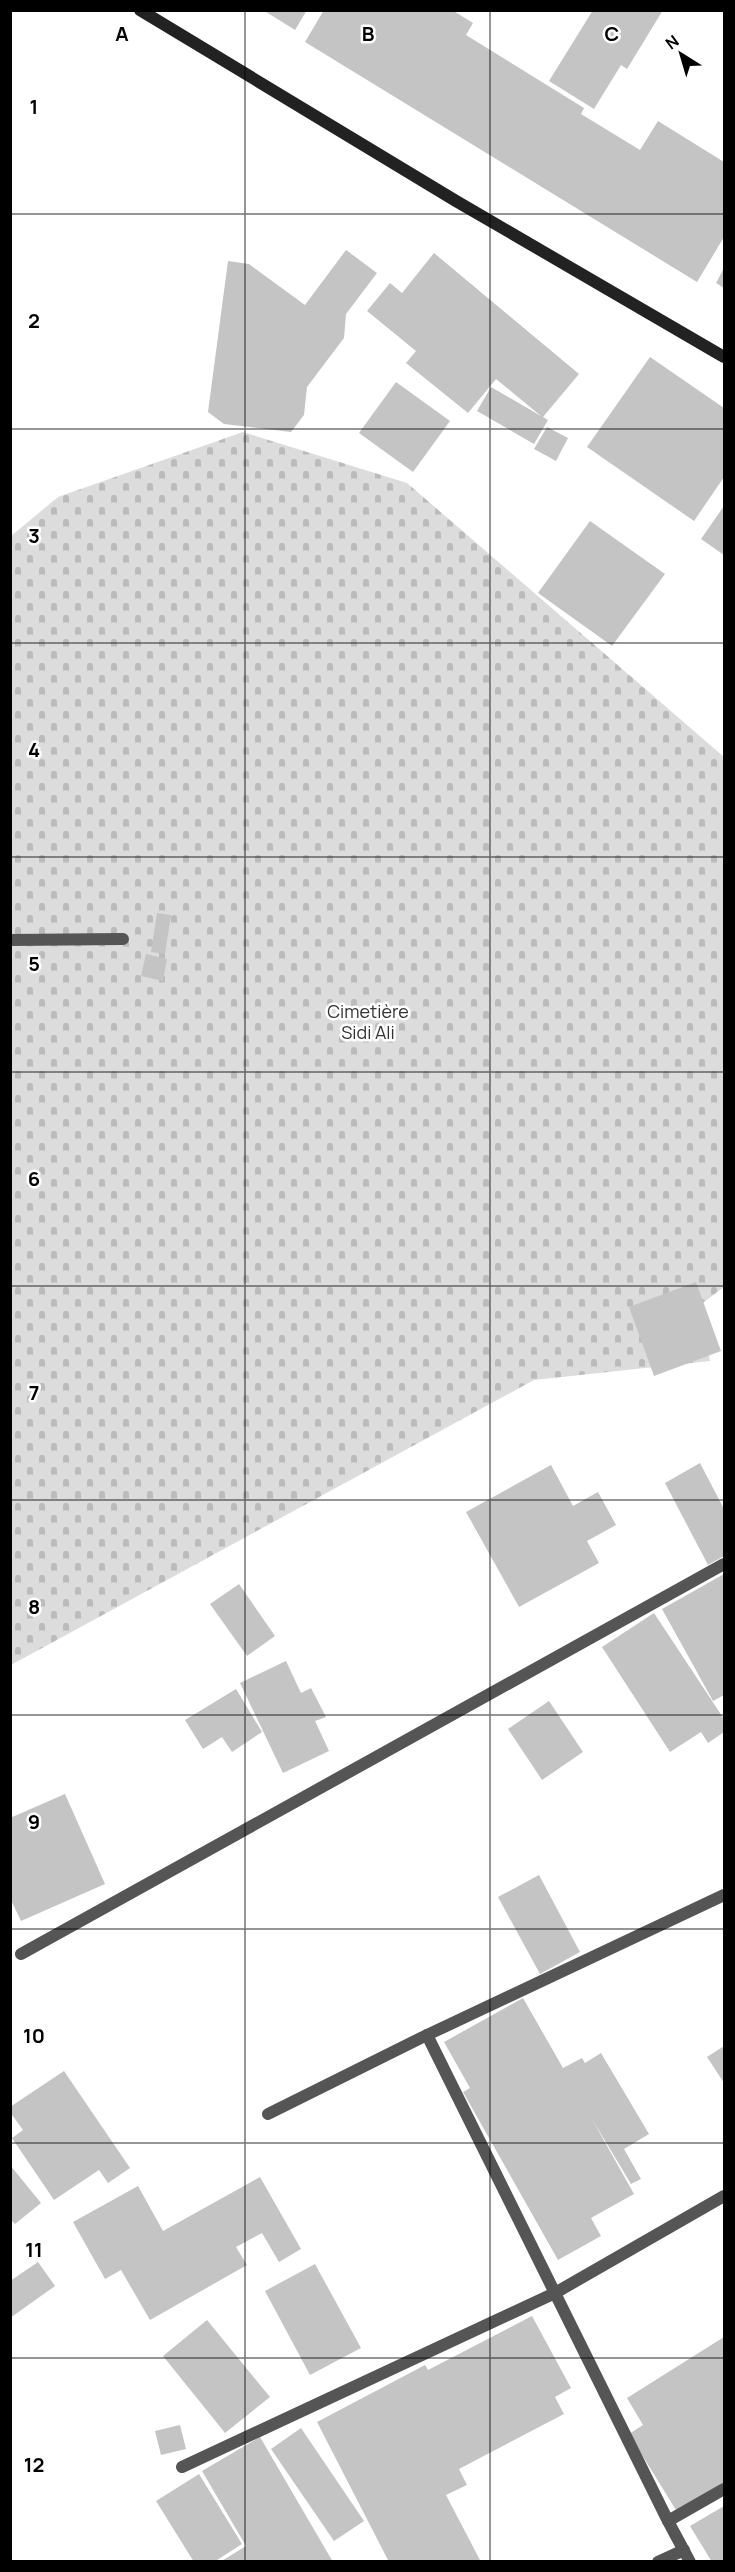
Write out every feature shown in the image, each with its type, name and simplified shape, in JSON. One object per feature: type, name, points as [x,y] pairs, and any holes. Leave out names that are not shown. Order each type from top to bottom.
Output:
[{"type":"main road","points":[[140,10],[456,201],[724,357]]},
{"type":"street","points":[[10,940],[123,939]]},
{"type":"street","points":[[21,1954],[724,1564]]},
{"type":"street","points":[[268,2114],[427,2035],[724,1895]]},
{"type":"street","points":[[427,2035],[687,2556],[658,2562]]},
{"type":"street","points":[[182,2467],[555,2293],[724,2196]]},
{"type":"street","points":[[668,2521],[724,2489]]},
{"type":"green space","name":"Cimetière Sidi Ali","points":[[243,432],[407,483],[724,757],[724,1287],[700,1305],[710,1361],[534,1380],[11,1665],[11,536],[58,497]]},
{"type":"building","points":[[263,10],[307,10],[295,30]]},
{"type":"building","points":[[324,10],[452,10],[473,23],[466,35],[584,108],[581,114],[640,150],[658,121],[724,162],[724,237],[697,282],[305,42]]},
{"type":"building","points":[[593,10],[663,10],[627,69],[621,65],[594,109],[549,81]]},
{"type":"building","points":[[346,250],[377,273],[346,314],[344,338],[307,387],[304,415],[291,432],[224,424],[208,412],[228,261],[249,264],[305,305]]},
{"type":"building","points":[[434,253],[579,374],[543,417],[548,420],[534,444],[477,411],[491,387],[541,416],[496,379],[468,413],[406,363],[416,351],[367,311],[390,283],[402,293]]},
{"type":"building","points":[[724,268],[724,288],[716,283]]},
{"type":"building","points":[[650,357],[724,408],[724,477],[694,521],[587,447]]},
{"type":"building","points":[[396,382],[450,421],[413,472],[359,433]]},
{"type":"building","points":[[547,427],[568,438],[556,461],[534,449]]},
{"type":"building","points":[[724,506],[724,555],[701,539]]},
{"type":"building","points":[[590,521],[665,574],[612,646],[538,593]]},
{"type":"building","points":[[157,913],[171,915],[165,954],[151,952]]},
{"type":"building","points":[[146,954],[167,959],[163,981],[141,976]]},
{"type":"building","points":[[696,1282],[721,1351],[654,1376],[629,1307]]},
{"type":"building","points":[[700,1463],[724,1509],[724,1556],[708,1565],[665,1483]]},
{"type":"building","points":[[551,1465],[573,1506],[598,1492],[616,1525],[587,1541],[599,1563],[519,1607],[466,1512]]},
{"type":"building","points":[[724,1574],[724,1695],[713,1701],[662,1609]]},
{"type":"building","points":[[239,1584],[275,1636],[247,1656],[210,1604]]},
{"type":"building","points":[[654,1613],[724,1719],[724,1732],[708,1743],[701,1732],[670,1752],[602,1647]]},
{"type":"building","points":[[286,1661],[301,1693],[311,1688],[326,1717],[315,1721],[329,1751],[283,1773],[240,1683]]},
{"type":"building","points":[[236,1689],[262,1732],[232,1752],[222,1737],[203,1749],[185,1720]]},
{"type":"building","points":[[549,1701],[583,1752],[542,1780],[508,1729]]},
{"type":"building","points":[[65,1794],[105,1884],[21,1921],[10,1898],[10,1818]]},
{"type":"building","points":[[539,1875],[580,1952],[540,1974],[498,1897]]},
{"type":"building","points":[[523,1998],[563,2068],[582,2058],[585,2063],[601,2053],[649,2134],[624,2149],[641,2179],[631,2184],[592,2119],[634,2194],[591,2218],[601,2236],[558,2260],[463,2092],[470,2088],[444,2042]]},
{"type":"building","points":[[724,2046],[724,2083],[707,2057]]},
{"type":"building","points":[[64,2071],[130,2168],[108,2183],[99,2170],[54,2200],[12,2138],[23,2130],[10,2112],[10,2107]]},
{"type":"building","points":[[10,2165],[41,2203],[15,2224],[10,2219]]},
{"type":"building","points":[[260,2177],[301,2249],[279,2262],[262,2233],[236,2247],[247,2265],[150,2320],[121,2270],[105,2279],[73,2222],[138,2186],[163,2231]]},
{"type":"building","points":[[38,2262],[55,2286],[10,2318],[10,2281]]},
{"type":"building","points":[[315,2264],[361,2348],[310,2375],[265,2291]]},
{"type":"building","points":[[532,2316],[571,2388],[555,2397],[564,2414],[459,2469],[467,2485],[446,2495],[481,2562],[389,2562],[317,2422],[425,2365],[428,2370]]},
{"type":"building","points":[[207,2320],[270,2397],[225,2433],[163,2356]]},
{"type":"building","points":[[724,2337],[724,2483],[676,2510],[629,2434],[643,2425],[627,2398]]},
{"type":"building","points":[[180,2425],[186,2449],[161,2455],[155,2431]]},
{"type":"building","points":[[301,2428],[364,2521],[334,2541],[271,2449]]},
{"type":"building","points":[[260,2437],[333,2562],[220,2562],[246,2546],[202,2471]]},
{"type":"building","points":[[199,2474],[242,2544],[214,2562],[194,2562],[156,2501]]},
{"type":"building","points":[[724,2506],[724,2562],[712,2562],[690,2526]]}]
